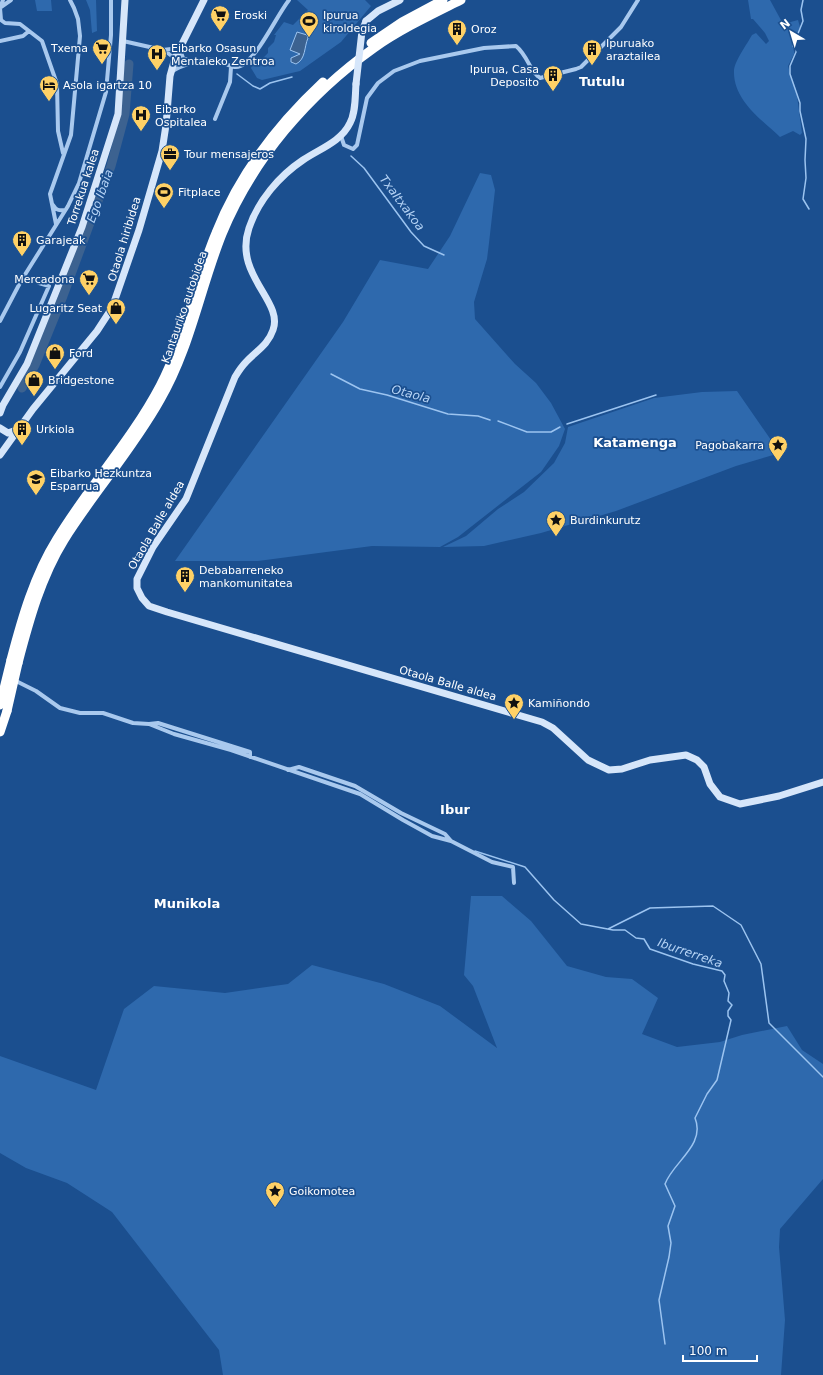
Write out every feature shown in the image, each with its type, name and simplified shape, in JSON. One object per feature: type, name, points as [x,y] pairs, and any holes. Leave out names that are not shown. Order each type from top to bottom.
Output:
[{"type":"highway","name":"Kantauriko autobidea","points":[[0,732],[3,708],[29,598],[49,553],[72,515],[136,427],[161,384],[178,343],[216,232],[234,195],[262,149],[283,122],[307,97],[345,63],[402,22],[443,0]]},
{"type":"highway","name":"Kantauriko autobidea","points":[[14,661],[37,598],[64,541],[128,451],[168,385],[189,334],[222,234],[240,198],[267,152],[311,101],[354,64],[375,48],[407,28],[461,0]]},
{"type":"main road","points":[[119,73],[121,0]]},
{"type":"main road","name":"Torrekua kalea","points":[[0,413],[26,364],[82,227],[118,114],[119,73],[123,41],[125,0]]},
{"type":"main road","name":"Otaola hiribidea","points":[[0,455],[97,331],[112,308],[139,230],[162,151],[171,72],[180,47],[204,0]]},
{"type":"main road","name":"Otaola Balle aldea","points":[[400,0],[378,11],[366,21],[362,31],[354,106],[350,123],[341,136],[291,169],[263,200],[249,228],[246,246],[247,262],[254,280],[271,306],[274,329],[266,345],[245,363],[235,377],[186,499],[163,531],[140,570],[137,579],[137,588],[142,598],[149,606],[167,612],[542,722],[553,728],[588,760],[609,770],[622,769],[650,760],[686,755],[697,760],[704,768],[710,784],[720,797],[740,804],[779,796],[823,782]]},
{"type":"main road","points":[[0,428],[8,433],[19,429]]},
{"type":"street","points":[[3,0],[0,8],[1,20],[6,23],[20,24],[42,41],[57,84],[58,131],[63,154]]},
{"type":"street","points":[[0,8],[11,0]]},
{"type":"street","points":[[56,224],[50,194],[63,154],[72,135],[80,36],[76,14],[70,0]]},
{"type":"street","points":[[0,321],[21,281],[65,210],[79,183],[106,92],[111,36],[111,0]]},
{"type":"street","points":[[171,72],[187,64],[216,60],[231,67],[238,67],[245,64],[258,48],[288,0]]},
{"type":"street","points":[[341,136],[344,145],[354,149],[357,145],[368,98],[378,83],[394,71],[420,61],[484,48],[516,46],[527,58],[535,75],[540,78],[581,67],[622,27],[638,0]]},
{"type":"street","points":[[0,41],[23,36],[29,31]]},
{"type":"street","points":[[123,41],[169,51],[180,47],[184,58],[195,63]]},
{"type":"street","points":[[163,50],[175,59],[187,64]]},
{"type":"street","points":[[215,119],[230,82],[231,67]]},
{"type":"street","points":[[60,139],[65,140],[72,135]]},
{"type":"street","points":[[51,202],[55,209],[61,211],[65,210]]},
{"type":"street","points":[[0,387],[20,352],[49,286],[39,283]]},
{"type":"street","points":[[0,674],[36,691],[60,708],[80,713],[103,714],[133,723],[158,723],[250,752],[250,757],[360,794],[432,836],[451,842],[492,862],[513,867],[514,882]]},
{"type":"street","points":[[288,770],[299,767],[355,786],[401,813],[445,834],[451,842]]},
{"type":"shaded area","points":[[35,0],[51,0],[52,11],[37,11]]},
{"type":"shaded area","points":[[86,0],[96,0],[97,31],[92,33],[90,10]]},
{"type":"shaded area","name":"Ipurua kiroldegia","points":[[297,0],[365,0],[371,6],[341,42],[300,71],[262,80],[257,78],[251,68],[256,57],[263,58],[268,53],[268,48],[274,42],[276,35],[274,35],[284,22],[293,25],[308,10]]},
{"type":"shaded area","points":[[748,0],[770,0],[782,22],[787,23],[798,20],[800,27],[793,43],[795,52],[788,66],[797,96],[802,133],[800,135],[793,131],[780,137],[757,116],[743,100],[738,91],[735,81],[735,67],[738,58],[752,35],[756,33],[766,44],[769,41],[765,33],[753,19],[751,19]]},
{"type":"shaded area","points":[[297,32],[307,35],[308,38],[302,59],[296,64],[291,62],[291,58],[300,54],[290,50]]},
{"type":"shaded area","points":[[480,173],[491,175],[495,190],[487,259],[474,302],[475,319],[515,364],[536,383],[551,403],[565,429],[559,446],[541,472],[458,537],[440,547],[372,546],[258,561],[175,561],[343,322],[380,260],[428,269],[450,236]]},
{"type":"shaded area","points":[[737,391],[780,453],[736,466],[616,511],[541,533],[484,546],[443,547],[466,536],[498,509],[524,492],[554,463],[565,443],[568,427],[654,398],[702,392]]},
{"type":"shaded area","points":[[471,896],[502,896],[531,921],[567,966],[606,977],[632,979],[658,998],[642,1034],[677,1047],[720,1042],[742,1035],[787,1026],[802,1050],[823,1064],[823,1179],[780,1229],[779,1247],[785,1320],[781,1375],[223,1375],[219,1350],[112,1212],[67,1183],[26,1168],[0,1153],[0,1056],[96,1090],[124,1009],[154,986],[225,993],[288,984],[312,965],[384,984],[440,1006],[497,1048],[473,986],[464,975]]},
{"type":"waterway","points":[[803,0],[801,10],[803,21],[793,46],[796,52],[790,66],[790,74],[800,103],[800,111],[806,139],[806,178],[803,199],[809,209]]},
{"type":"waterway","name":"Ego Ibaia","points":[[22,388],[35,365],[63,296],[111,166],[125,114],[129,64]]},
{"type":"waterway","name":"Txaltxakoa","points":[[237,74],[253,86],[260,89],[270,83],[292,77]]},
{"type":"waterway","name":"Txaltxakoa","points":[[351,156],[364,168],[411,232],[424,246],[444,255]]},
{"type":"waterway","name":"Otaola","points":[[331,374],[360,389],[387,395],[448,414],[478,416],[490,420]]},
{"type":"waterway","name":"Otaola","points":[[567,424],[656,395]]},
{"type":"waterway","name":"Otaola","points":[[498,421],[527,432],[551,432],[560,427]]},
{"type":"waterway","name":"Iburrerreka","points":[[475,851],[525,867],[554,900],[581,924],[613,930],[625,930],[636,938],[644,939],[650,949],[693,964],[722,971],[725,975],[724,981],[729,993],[728,1001],[732,1005],[728,1011],[728,1016],[731,1020],[717,1080],[707,1094],[695,1118],[697,1128],[696,1137],[687,1153],[669,1176],[665,1184],[675,1206],[668,1226],[671,1243],[659,1300],[665,1344]]},
{"type":"waterway","points":[[608,929],[650,908],[713,906],[741,925],[761,964],[769,1023],[823,1077]]},
{"type":"place","name":"Eroski","points":[[220,32]]},
{"type":"place","name":"Ipurua kiroldegia","points":[[309,38]]},
{"type":"place","name":"Oroz","points":[[457,46]]},
{"type":"place","name":"Txema","points":[[102,65]]},
{"type":"place","name":"Ipuruako araztailea","points":[[592,66]]},
{"type":"place","name":"Eibarko Osasun Mentaleko Zentroa","points":[[157,71]]},
{"type":"place","name":"Ipurua, Casa Deposito","points":[[553,92]]},
{"type":"place","name":"Asola igartza 10","points":[[49,102]]},
{"type":"place","name":"Eibarko Ospitalea","points":[[141,132]]},
{"type":"place","name":"Tour mensajeros","points":[[170,171]]},
{"type":"place","name":"Fitplace","points":[[164,209]]},
{"type":"place","name":"Garajeak","points":[[22,257]]},
{"type":"place","name":"Mercadona","points":[[89,296]]},
{"type":"place","name":"Lugaritz Seat","points":[[116,325]]},
{"type":"place","name":"Ford","points":[[55,370]]},
{"type":"place","name":"Bridgestone","points":[[34,397]]},
{"type":"place","name":"Urkiola","points":[[22,446]]},
{"type":"place","name":"Pagobakarra","points":[[778,462]]},
{"type":"place","name":"Eibarko Hezkuntza Esparrua","points":[[36,496]]},
{"type":"place","name":"Burdinkurutz","points":[[556,537]]},
{"type":"place","name":"Debabarreneko mankomunitatea","points":[[185,593]]},
{"type":"place","name":"Kamiñondo","points":[[514,720]]},
{"type":"place","name":"Goikomotea","points":[[275,1208]]},
{"type":"district","name":"Tutulu","points":[[602,81]]},
{"type":"district","name":"Katamenga","points":[[635,442]]},
{"type":"district","name":"Ibur","points":[[455,809]]},
{"type":"district","name":"Munikola","points":[[187,903]]}]
